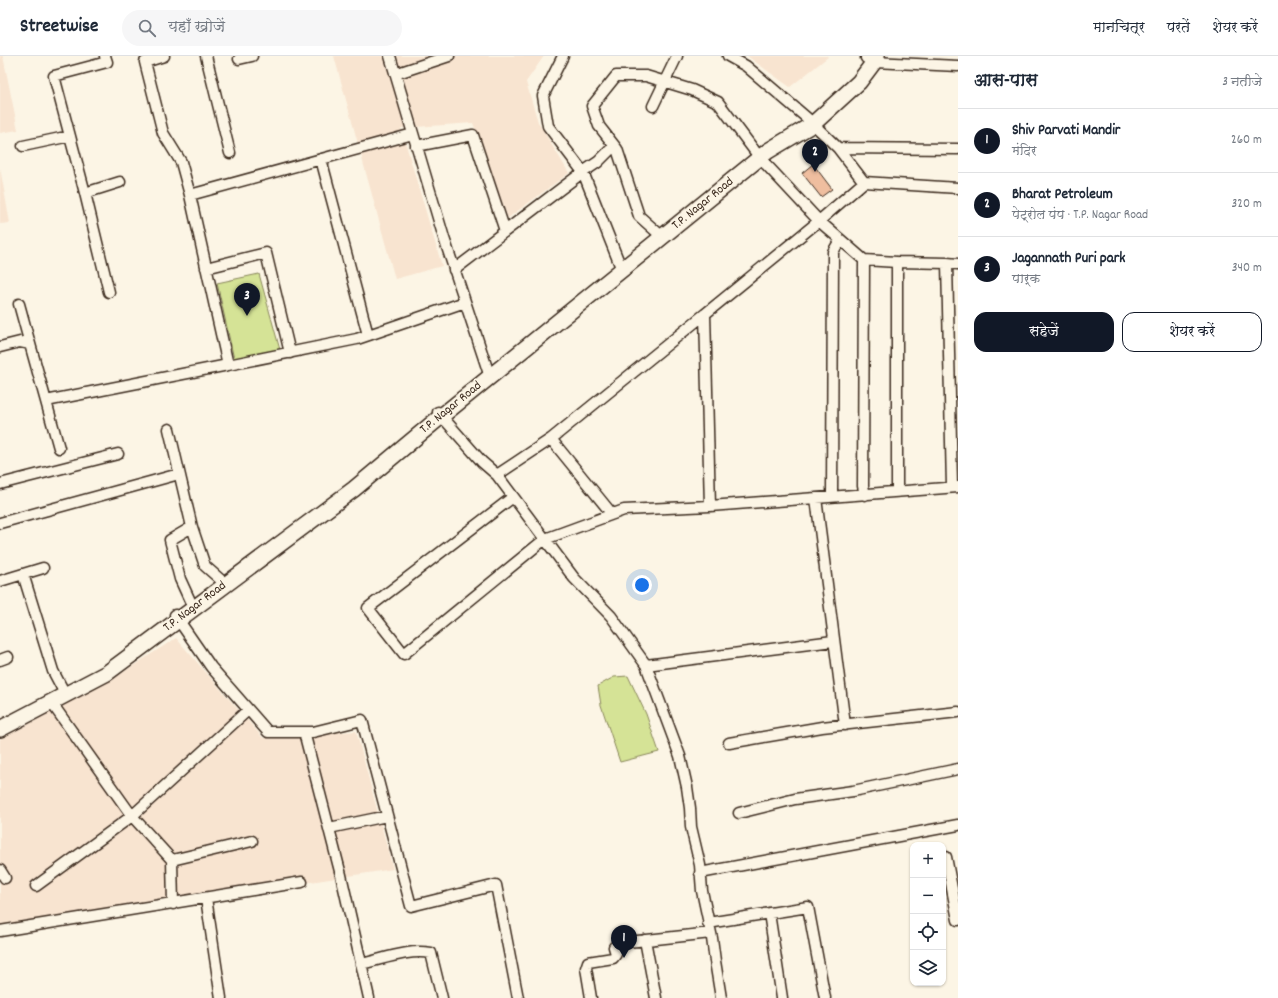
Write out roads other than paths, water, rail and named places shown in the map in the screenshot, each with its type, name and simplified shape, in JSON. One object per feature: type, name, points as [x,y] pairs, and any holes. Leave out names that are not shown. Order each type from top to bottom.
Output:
[{"type":"main road","name":"T.P. Nagar Road","points":[[0,729],[107,673],[176,617],[354,489],[439,413],[489,372],[758,156],[768,151],[810,121],[859,82],[871,58]]},
{"type":"main road","points":[[621,267],[658,233],[758,156]]},
{"type":"main road","points":[[0,720],[101,670],[176,617],[191,603],[335,495],[439,413]]},
{"type":"street","points":[[105,56],[107,62],[54,76],[109,292]]},
{"type":"street","points":[[164,56],[145,62],[163,133],[181,162],[190,195],[228,366]]},
{"type":"street","points":[[206,56],[230,153]]},
{"type":"street","points":[[239,59],[252,56]]},
{"type":"street","points":[[390,56],[412,134],[454,270],[489,372]]},
{"type":"street","points":[[395,74],[449,56]]},
{"type":"street","points":[[563,56],[543,96],[548,126],[583,172],[621,267]]},
{"type":"street","points":[[653,106],[666,82],[676,56]]},
{"type":"street","points":[[728,56],[746,66],[810,121],[838,148],[864,182]]},
{"type":"street","points":[[871,58],[958,66]]},
{"type":"street","points":[[658,233],[639,216],[617,149],[599,126],[592,106],[616,76],[646,76],[692,90],[718,102],[758,156],[819,221],[864,260],[958,264]]},
{"type":"street","points":[[190,195],[412,134]]},
{"type":"street","points":[[416,146],[473,135],[505,231]]},
{"type":"street","points":[[23,146],[70,136]]},
{"type":"street","points":[[454,270],[598,162],[614,146]]},
{"type":"street","points":[[838,148],[958,149]]},
{"type":"street","points":[[321,159],[368,335]]},
{"type":"street","points":[[85,193],[120,182]]},
{"type":"street","points":[[497,475],[551,439],[819,221],[864,182],[958,188]]},
{"type":"street","points":[[832,497],[833,252],[840,240]]},
{"type":"street","points":[[206,268],[266,253],[290,353]]},
{"type":"street","points":[[864,260],[865,495]]},
{"type":"street","points":[[898,262],[898,492]]},
{"type":"street","points":[[513,497],[368,608],[404,654],[545,539],[624,510],[710,506],[955,487],[947,263]]},
{"type":"street","points":[[46,402],[357,339],[465,302]]},
{"type":"street","points":[[19,304],[59,448]]},
{"type":"street","points":[[705,314],[710,506]]},
{"type":"street","points":[[0,347],[20,342],[30,344]]},
{"type":"street","points":[[439,413],[482,462],[497,475],[574,578],[611,616],[646,665],[680,756],[687,787],[690,827],[711,933],[721,998]]},
{"type":"street","points":[[169,428],[192,528],[205,566],[222,581]]},
{"type":"street","points":[[551,439],[612,514]]},
{"type":"street","points":[[0,484],[118,454]]},
{"type":"street","points":[[0,523],[179,474]]},
{"type":"street","points":[[816,498],[833,641],[845,725]]},
{"type":"street","points":[[191,603],[180,579],[170,540],[192,528]]},
{"type":"street","points":[[0,582],[43,568]]},
{"type":"street","points":[[23,574],[54,671],[62,690]]},
{"type":"street","points":[[176,617],[211,667],[268,732],[313,732],[362,720],[411,906],[496,885],[518,998]]},
{"type":"street","points":[[646,665],[833,641]]},
{"type":"street","points":[[51,702],[132,816],[172,860],[172,904]]},
{"type":"street","points":[[36,886],[132,816],[248,710]]},
{"type":"street","points":[[729,743],[822,727],[958,712]]},
{"type":"street","points":[[304,732],[341,875],[369,998]]},
{"type":"street","points":[[740,813],[795,798],[853,791],[958,769]]},
{"type":"street","points":[[329,828],[387,816]]},
{"type":"street","points":[[700,873],[958,825]]},
{"type":"street","points":[[172,860],[252,841]]},
{"type":"street","points":[[946,857],[958,920]]},
{"type":"street","points":[[0,931],[302,882]]},
{"type":"street","points":[[206,898],[221,998]]},
{"type":"street","points":[[708,923],[808,906],[825,998]]},
{"type":"street","points":[[769,913],[782,998]]},
{"type":"street","points":[[591,998],[586,968],[588,962],[613,958],[616,954],[614,947],[619,943],[711,933]]},
{"type":"street","points":[[644,940],[656,998]]},
{"type":"street","points":[[362,964],[405,953],[421,951],[432,953],[442,998]]},
{"type":"place","name":"Bharat Petroleum","points":[[815,172]]},
{"type":"place","name":"Jagannath Puri park","points":[[247,316]]},
{"type":"place","name":"Shiv Parvati Mandir","points":[[624,958]]}]
